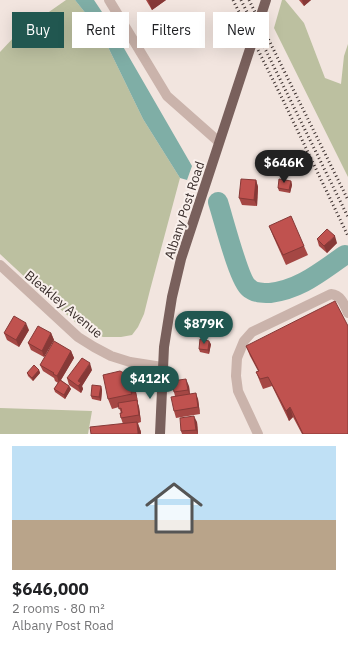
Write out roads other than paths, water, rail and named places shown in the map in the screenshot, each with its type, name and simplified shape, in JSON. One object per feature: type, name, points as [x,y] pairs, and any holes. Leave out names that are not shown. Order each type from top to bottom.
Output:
[{"type":"main road","name":"Albany Post Road","points":[[160,434],[164,347],[172,297],[179,266],[266,0]]},
{"type":"street","points":[[109,0],[167,96],[219,142]]},
{"type":"street","name":"Bleakley Avenue","points":[[0,265],[78,336],[94,347],[111,356],[130,362],[162,367]]},
{"type":"street","points":[[258,434],[238,391],[236,376],[237,358],[244,341],[252,332],[330,294],[336,294],[341,298],[348,313]]},
{"type":"water","points":[[75,0],[94,0],[102,12],[85,12]]},
{"type":"water","points":[[108,48],[124,48],[192,166],[187,180],[180,178],[143,119]]},
{"type":"waterway","points":[[218,202],[241,274],[245,283],[253,291],[270,293],[291,288],[310,279],[345,255]]},
{"type":"railway","points":[[233,0],[348,236]]},
{"type":"railway","points":[[241,0],[348,217]]},
{"type":"railway","points":[[249,0],[348,200]]}]
